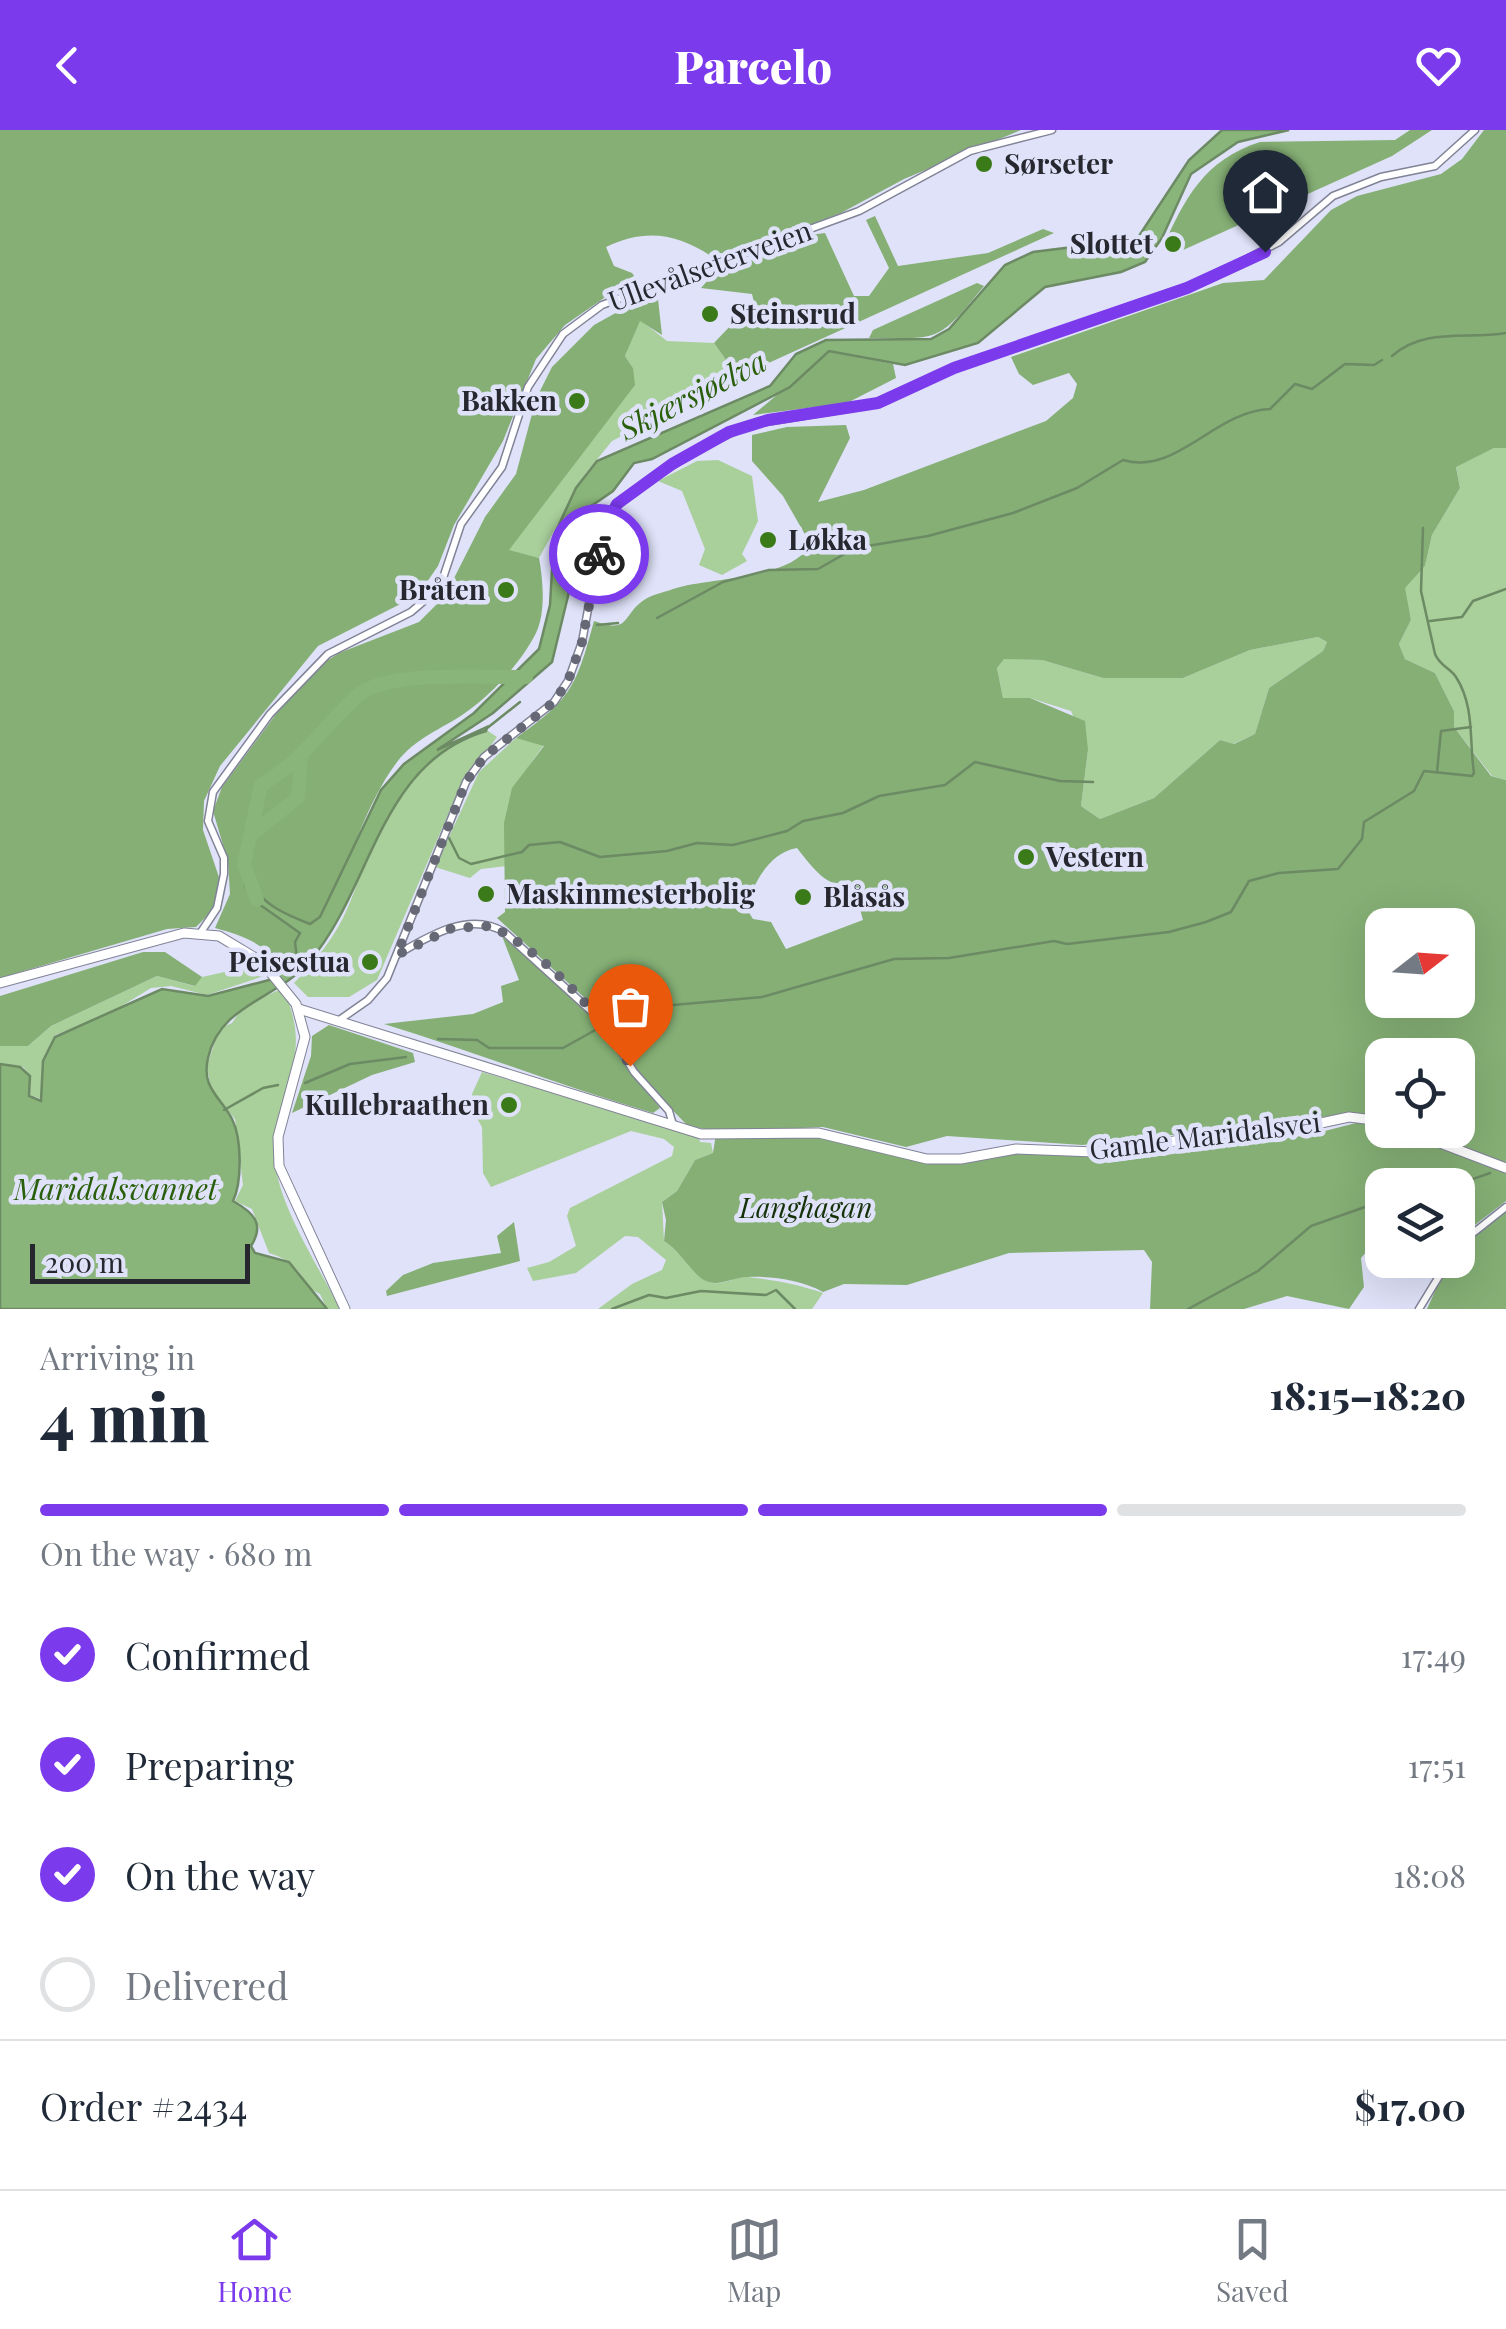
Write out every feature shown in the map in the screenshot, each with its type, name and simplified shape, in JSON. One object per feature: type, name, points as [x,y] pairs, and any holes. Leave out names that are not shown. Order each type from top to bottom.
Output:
[{"type":"street","name":"Ullevålseterveien","points":[[201,932],[217,908],[224,874],[224,858],[208,822],[213,792],[270,714],[328,654],[410,612],[432,594],[443,578],[462,524],[502,468],[528,388],[564,334],[589,312],[612,300],[859,211],[970,151],[1052,130]]},
{"type":"street","points":[[337,1022],[376,994],[397,955],[466,782],[484,757],[554,702],[568,681],[582,642],[602,533],[613,508],[630,494],[696,450],[748,425],[870,405],[954,368],[1209,279],[1265,252],[1333,196],[1381,177],[1435,166],[1475,130]]},
{"type":"street","points":[[397,955],[460,925],[486,924],[498,928],[602,1022],[634,1072],[669,1111],[674,1125]]},
{"type":"street","points":[[0,983],[153,938],[201,932],[238,945],[273,972],[299,1010],[305,1042],[281,1125],[278,1160],[346,1309]]},
{"type":"street","name":"Gamle Maridalsvei","points":[[299,1010],[717,1136],[818,1132],[905,1155],[951,1160],[1008,1150],[1120,1153],[1201,1134],[1302,1127],[1349,1117],[1365,1119]]},
{"type":"street","points":[[1453,1148],[1506,1168]]},
{"type":"street","points":[[1475,1232],[1506,1207]]},
{"type":"street","points":[[1419,1309],[1437,1278]]},
{"type":"shaded area","points":[[640,320],[667,341],[714,343],[738,377],[612,441],[586,473],[539,558],[508,551],[633,368],[625,356]]},
{"type":"shaded area","points":[[1494,448],[1506,448],[1506,780],[1492,776],[1454,727],[1454,711],[1435,673],[1405,659],[1399,644],[1411,620],[1404,588],[1425,566],[1432,535],[1460,488],[1456,466]]},
{"type":"shaded area","points":[[718,460],[752,476],[758,521],[742,554],[747,561],[722,575],[699,565],[705,549],[682,491],[658,481],[697,461]]},
{"type":"shaded area","points":[[1318,637],[1327,642],[1323,651],[1269,688],[1255,734],[1233,744],[1220,740],[1154,798],[1100,819],[1081,806],[1088,750],[1071,711],[1030,698],[1003,698],[997,668],[1004,658],[1042,660],[1103,678],[1183,678],[1250,650]]},
{"type":"shaded area","points":[[485,729],[497,737],[459,789],[377,980],[349,997],[308,997],[294,983],[343,918],[379,825],[396,795],[424,765]]},
{"type":"shaded area","points":[[516,738],[544,745],[511,801],[506,829],[507,866],[481,869],[470,878],[435,867],[479,772]]},
{"type":"shaded area","points":[[238,969],[260,970],[267,975],[207,995],[171,986],[151,988],[102,1018],[55,1035],[44,1061],[44,1100],[30,1095],[31,1076],[23,1067],[0,1064],[0,1046],[28,1046],[51,1026],[157,976],[194,986],[202,977]]},
{"type":"shaded area","points":[[283,988],[293,1015],[296,1039],[278,1119],[276,1168],[294,1221],[340,1309],[327,1309],[320,1294],[290,1263],[269,1253],[252,1209],[235,1201],[243,1185],[235,1119],[211,1090],[207,1066],[219,1029],[232,1023],[243,1007]]},
{"type":"shaded area","points":[[482,1072],[698,1135],[700,1142],[711,1143],[713,1153],[695,1160],[677,1191],[662,1202],[664,1241],[709,1282],[748,1277],[823,1293],[812,1309],[598,1309],[632,1284],[662,1270],[666,1260],[638,1237],[625,1236],[576,1273],[533,1281],[527,1268],[549,1262],[576,1246],[567,1216],[570,1208],[672,1156],[674,1147],[664,1139],[631,1131],[491,1187],[483,1173],[482,1127],[472,1110],[472,1094]]},
{"type":"green space","points":[[0,130],[1021,130],[904,179],[841,213],[717,260],[690,244],[663,236],[635,237],[606,247],[614,266],[632,273],[640,284],[604,298],[565,325],[536,359],[503,441],[454,525],[438,566],[418,595],[318,646],[220,766],[204,801],[203,830],[223,889],[212,911],[196,927],[167,929],[0,978]]},
{"type":"green space","points":[[1410,130],[1432,130],[1392,156],[1172,255],[1162,249],[1199,183],[1224,159],[1241,150],[1260,142],[1395,140]]},
{"type":"green space","points":[[1484,130],[1506,130],[1506,448],[1494,448],[1456,467],[1460,488],[1432,535],[1425,566],[1405,588],[1411,620],[1399,644],[1405,659],[1435,673],[1454,711],[1454,727],[1491,776],[1506,780],[1506,1163],[1467,1148],[1475,1148],[1475,1038],[1365,1038],[1365,1115],[1082,1145],[947,1136],[906,1147],[823,1127],[717,1132],[687,1125],[637,1074],[588,1001],[497,918],[505,912],[504,823],[512,788],[544,746],[516,738],[561,701],[569,689],[594,621],[620,624],[650,597],[689,585],[767,572],[800,557],[811,545],[783,496],[752,461],[752,435],[787,427],[846,425],[850,438],[818,502],[864,490],[1046,421],[1073,398],[1077,384],[1069,373],[1033,385],[1019,374],[1011,357],[1223,283],[1264,280],[1331,210],[1357,196],[1441,174],[1462,159]],"holes":[[[1318,637],[1327,642],[1323,651],[1269,688],[1255,734],[1234,744],[1220,740],[1154,798],[1100,819],[1081,806],[1088,750],[1085,721],[1030,698],[1003,698],[997,668],[1004,659],[1042,660],[1103,678],[1183,678],[1250,650]],[[797,848],[828,880],[854,887],[863,920],[786,949],[771,922],[753,919],[746,908],[764,870],[778,856]]]},
{"type":"green space","points":[[875,216],[898,266],[988,253],[1043,229],[1054,233],[738,377],[714,343],[733,323],[758,318],[752,294],[701,288],[709,279],[810,235],[825,233],[854,296],[869,296],[889,268],[866,220]]},
{"type":"green space","points":[[977,283],[984,286],[957,318],[936,333],[925,337],[869,338],[873,330]]},
{"type":"green space","points":[[658,299],[662,335],[640,321],[625,356],[633,368],[635,385],[509,550],[539,558],[542,576],[539,625],[522,655],[485,697],[420,740],[397,762],[368,813],[319,921],[282,967],[252,941],[215,928],[230,894],[228,862],[213,811],[222,787],[305,675],[339,653],[419,622],[445,596],[485,517],[516,474],[536,399],[552,367],[594,325],[621,310]]},
{"type":"green space","points":[[829,351],[893,364],[896,378],[847,403],[753,415]]},
{"type":"green space","points":[[502,936],[581,1003],[660,1108],[653,1113],[384,1024],[473,1014],[503,1002],[501,986],[519,980]]},
{"type":"green space","points":[[143,952],[165,952],[202,977],[195,986],[157,976],[51,1026],[28,1046],[0,1046],[0,996]]},
{"type":"green space","points":[[329,1025],[413,1053],[415,1062],[372,1075],[292,1113],[311,1056],[312,1036]]},
{"type":"green space","name":"Langhagan","points":[[1360,1122],[1365,1123],[1365,1148],[1447,1148],[1506,1170],[1506,1201],[1475,1225],[1475,1168],[1365,1168],[1365,1253],[1361,1258],[1364,1287],[1349,1309],[1287,1296],[1244,1309],[1150,1309],[1152,1262],[1144,1250],[1009,1253],[907,1285],[844,1284],[823,1292],[767,1277],[708,1282],[664,1241],[666,1220],[662,1202],[677,1191],[695,1160],[713,1153],[716,1134],[819,1133],[940,1160],[1025,1153],[1091,1155],[1108,1163],[1309,1135]]},
{"type":"green space","points":[[1506,1211],[1506,1309],[1427,1309],[1441,1278],[1475,1278],[1475,1232]]},
{"type":"green space","points":[[514,1222],[520,1261],[387,1296],[386,1291],[403,1275],[433,1263],[501,1253],[497,1236]]},
{"type":"water","name":"Maridalsvannet","points":[[1222,130],[1289,130],[1238,142],[1191,174],[1162,238],[1145,262],[1121,272],[1045,287],[978,343],[905,365],[829,351],[790,387],[652,459],[634,463],[613,491],[587,509],[571,535],[563,559],[563,582],[569,592],[552,662],[493,713],[437,750],[487,727],[486,731],[450,747],[422,770],[399,799],[331,932],[309,962],[224,1026],[208,1058],[209,1084],[232,1119],[238,1138],[239,1172],[233,1201],[247,1210],[257,1225],[251,1246],[255,1253],[289,1262],[327,1309],[0,1309],[0,1064],[20,1067],[30,1076],[29,1096],[41,1101],[43,1061],[55,1037],[162,989],[208,996],[269,980],[297,958],[295,942],[300,933],[252,899],[245,885],[251,882],[268,903],[293,917],[310,924],[320,917],[381,790],[404,764],[474,713],[539,649],[550,605],[554,535],[576,488],[597,461],[770,386],[796,354],[826,340],[931,339],[949,329],[1005,265],[1033,252],[1137,239],[1189,160]]},
{"type":"waterway","points":[[1392,356],[1418,341],[1432,338],[1506,333]]},
{"type":"waterway","points":[[657,618],[723,582],[769,570],[818,569],[855,548],[928,536],[1013,513],[1077,488],[1123,460],[1161,459],[1231,420],[1270,409],[1295,384],[1312,389],[1345,364],[1374,365],[1382,360]]},
{"type":"waterway","points":[[608,1019],[640,1008],[762,997],[894,959],[949,958],[1054,941],[1067,944],[1169,932],[1231,912],[1249,881],[1279,873],[1338,869],[1362,839],[1364,822],[1414,791],[1424,771],[1472,776],[1474,773],[1466,700],[1456,677],[1435,654],[1421,591],[1423,528]]},
{"type":"waterway","points":[[1430,621],[1462,617],[1473,601],[1506,589]]},
{"type":"waterway","points":[[597,625],[618,623]]},
{"type":"waterway","points":[[257,900],[244,864],[261,785],[300,755],[357,696],[371,687],[413,678],[526,677]]},
{"type":"waterway","points":[[486,729],[520,702]]},
{"type":"waterway","points":[[1437,772],[1441,731],[1471,727]]},
{"type":"waterway","points":[[252,834],[298,797],[301,758]]},
{"type":"waterway","points":[[449,838],[459,858],[471,864],[522,852],[529,845],[560,842],[600,857],[667,851],[697,843],[733,845],[787,831],[803,821],[843,813],[879,796],[945,785],[975,762],[1060,781],[1093,782]]},
{"type":"waterway","points":[[438,1039],[477,1040],[489,1048],[563,1048],[597,1029]]},
{"type":"waterway","points":[[305,1083],[350,1064],[406,1057]]},
{"type":"waterway","points":[[224,1110],[263,1088],[278,1085]]},
{"type":"waterway","points":[[1475,1178],[1490,1173]]},
{"type":"waterway","points":[[1188,1309],[1258,1271],[1311,1226],[1365,1207]]},
{"type":"waterway","points":[[612,1309],[649,1295],[666,1298],[701,1291],[766,1295],[776,1290],[795,1309]]},
{"type":"way so far","points":[[599,554],[582,642],[568,681],[554,702],[484,757],[466,782],[397,955],[452,928],[492,926],[512,938],[584,1002],[614,1036],[630,1066]]},
{"type":"place","name":"Sørseter","points":[[984,164]]},
{"type":"place","name":"Slottet","points":[[1173,244]]},
{"type":"place","name":"Steinsrud","points":[[710,314]]},
{"type":"place","name":"Bakken","points":[[577,401]]},
{"type":"place","name":"Løkka","points":[[768,540]]},
{"type":"place","name":"Bråten","points":[[506,590]]},
{"type":"place","name":"Vestern","points":[[1026,857]]},
{"type":"place","name":"Maskinmesterbolig","points":[[486,894]]},
{"type":"place","name":"Blåsås","points":[[803,897]]},
{"type":"place","name":"Peisestua","points":[[370,962]]},
{"type":"place","name":"Kullebraathen","points":[[509,1105]]},
{"type":"route","points":[[599,554],[602,533],[617,504],[672,464],[729,432],[768,420],[878,403],[954,368],[1187,288],[1265,252]]},
{"type":"water label","name":"Skjærsjøelva","points":[[693,396]]}]
